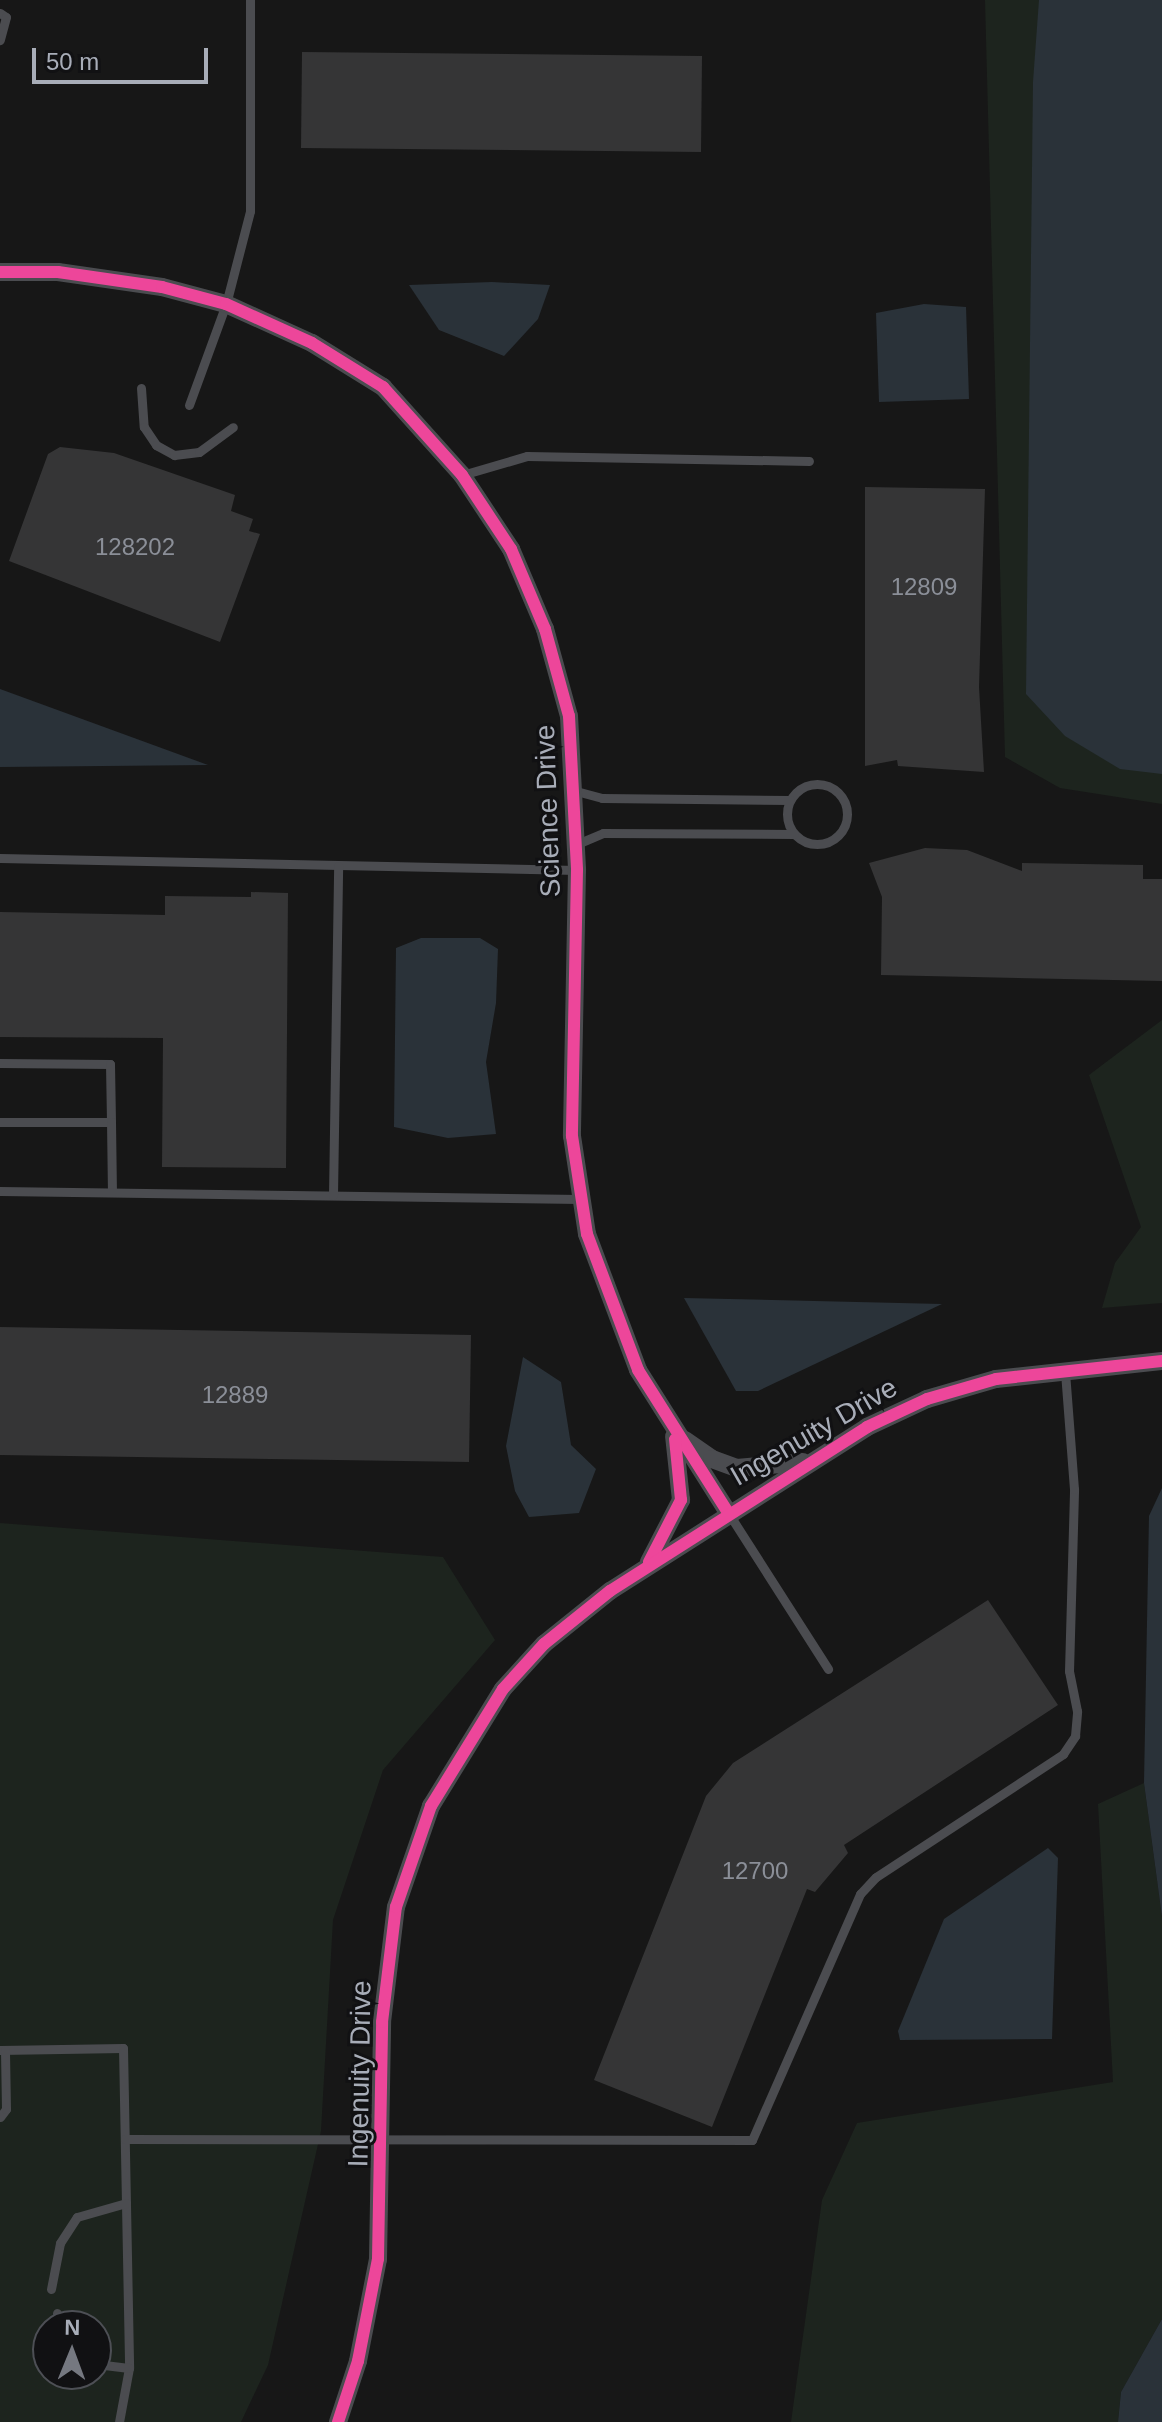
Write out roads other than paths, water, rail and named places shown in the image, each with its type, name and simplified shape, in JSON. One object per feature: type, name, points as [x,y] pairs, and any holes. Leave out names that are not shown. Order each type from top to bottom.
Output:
[{"type":"street","name":"Science Drive","points":[[0,272],[58,272],[162,287],[226,304],[312,343],[383,387],[462,475],[511,549],[545,629],[569,716],[577,844],[572,1136],[580,1199],[615,1321],[673,1431],[729,1514]]},
{"type":"street","name":"Ingenuity Drive","points":[[338,2422],[373,2298],[384,2140],[382,2022],[389,1947],[402,1881],[431,1806],[503,1689],[556,1634],[645,1568],[867,1427],[927,1399],[996,1379],[1065,1368],[1162,1361]]},
{"type":"street","points":[[673,1431],[728,1466],[767,1468],[809,1461]]},
{"type":"street","points":[[645,1568],[673,1524],[681,1500],[673,1431]]},
{"type":"lane","points":[[189,405],[226,304],[250,211],[250,0]]},
{"type":"lane","points":[[0,13],[6,17],[0,40]]},
{"type":"lane","points":[[141,388],[144,427],[156,445],[174,455],[199,452],[233,427]]},
{"type":"lane","points":[[462,475],[527,456],[809,461]]},
{"type":"lane","points":[[577,844],[603,833],[794,834],[810,843],[829,842],[844,828],[846,808],[836,791],[817,784],[800,789],[790,800],[786,818],[794,834]]},
{"type":"lane","points":[[576,791],[602,798],[790,800]]},
{"type":"lane","points":[[0,858],[577,870]]},
{"type":"lane","points":[[333,1195],[338,866]]},
{"type":"lane","points":[[0,1063],[110,1064],[112,1191]]},
{"type":"lane","points":[[0,1122],[111,1122]]},
{"type":"lane","points":[[0,1191],[580,1199]]},
{"type":"lane","points":[[125,2139],[733,2144],[756,2137],[860,1894],[876,1877],[1063,1754],[1075,1736],[1077,1711],[1069,1671],[1074,1489],[1065,1368]]},
{"type":"lane","points":[[729,1514],[828,1669]]},
{"type":"lane","points":[[0,2117],[6,2109],[2,2050],[123,2048],[129,2368],[119,2422]]},
{"type":"lane","points":[[51,2289],[60,2243],[77,2217],[126,2203]]},
{"type":"lane","points":[[112,2366],[129,2368]]}]
